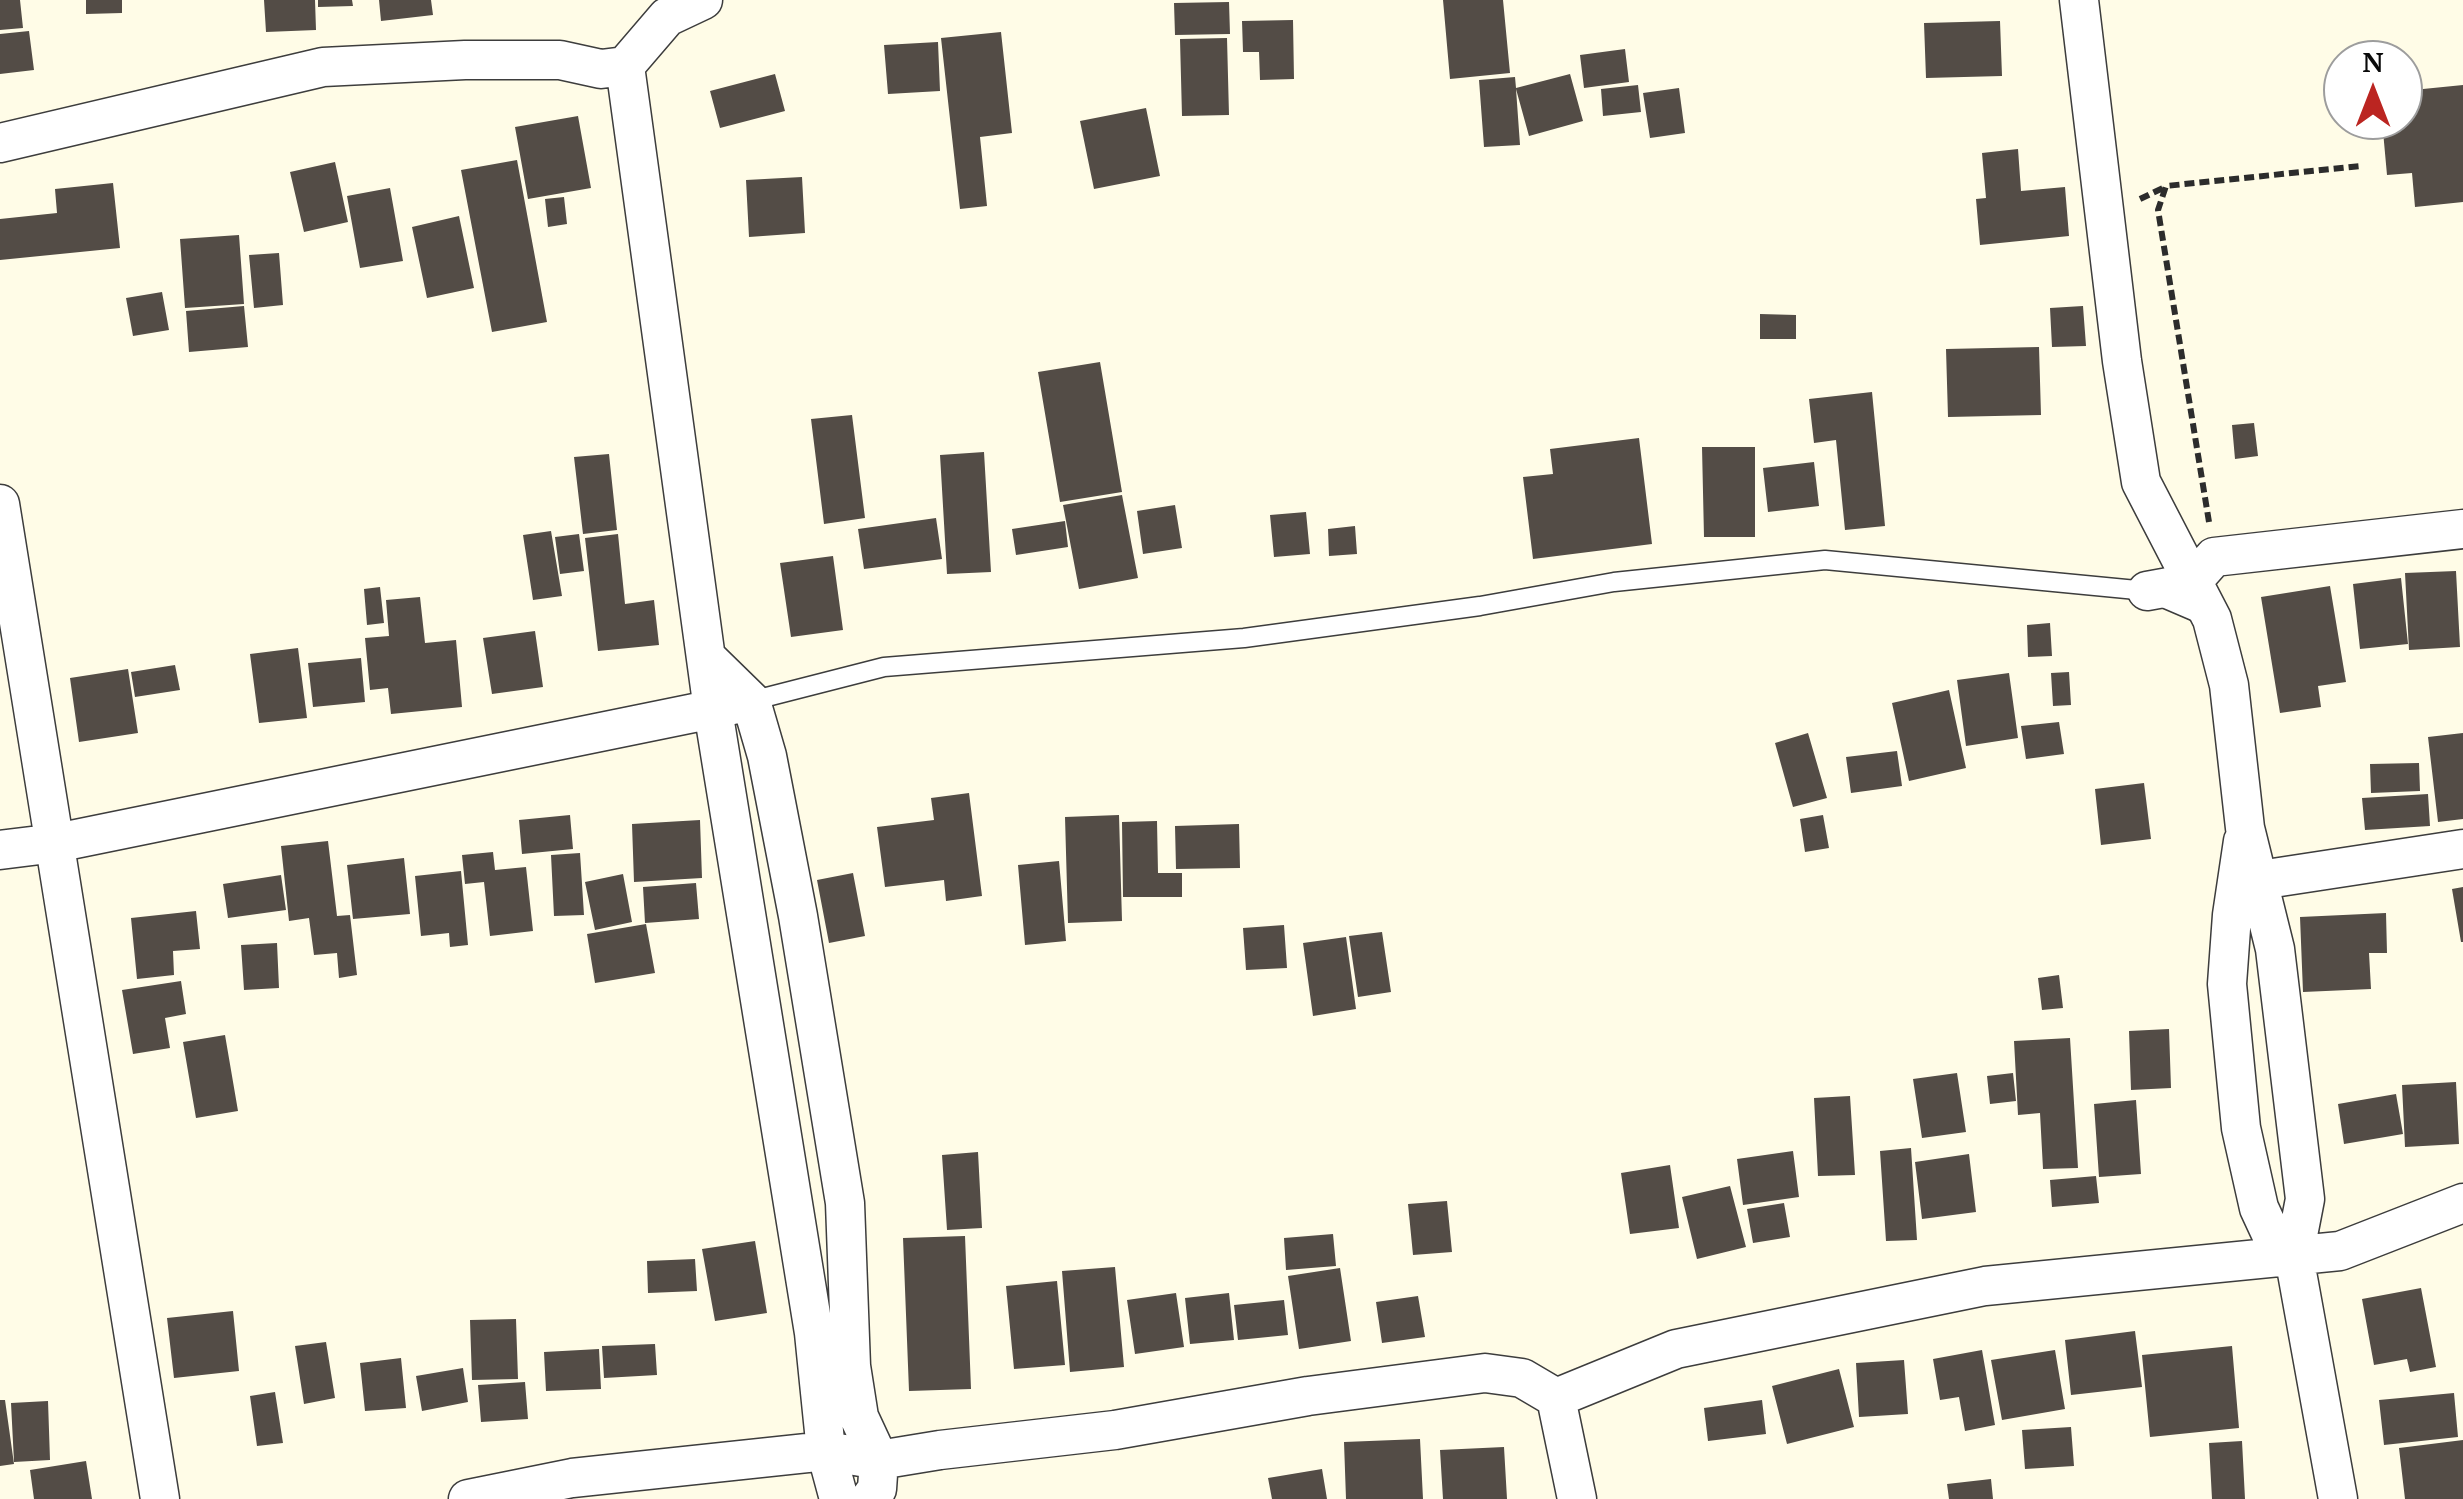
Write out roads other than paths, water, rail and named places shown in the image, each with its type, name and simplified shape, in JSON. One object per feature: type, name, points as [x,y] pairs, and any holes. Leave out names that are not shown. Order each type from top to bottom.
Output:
[{"type":"street","points":[[0,143],[323,67],[464,60],[560,60],[601,69],[625,66],[667,16],[702,0]]},
{"type":"street","points":[[2079,0],[2122,361],[2141,482],[2203,570],[2228,685],[2245,828],[2276,949],[2305,1199],[2294,1256],[2338,1499]]},
{"type":"street","points":[[625,66],[714,710],[811,1315],[826,1450],[840,1499]]},
{"type":"street","points":[[0,504],[160,1499]]},
{"type":"street","points":[[2147,591],[2203,570],[2463,529]]},
{"type":"street","points":[[708,659],[751,701],[768,756],[844,1202],[851,1366],[859,1417],[879,1460],[878,1489],[870,1499]]},
{"type":"street","points":[[0,850],[56,842],[751,701]]},
{"type":"street","points":[[2245,828],[2227,984],[2242,1128],[2260,1208],[2272,1236],[2294,1256]]},
{"type":"street","points":[[2260,880],[2463,848]]},
{"type":"street","points":[[1556,1398],[1676,1349],[1986,1286],[2340,1251],[2463,1203]]},
{"type":"street","points":[[468,1499],[572,1478],[826,1450],[879,1460],[1115,1430],[1308,1396],[1485,1373],[1522,1378],[1556,1398],[1577,1499]]},
{"type":"lane","points":[[751,701],[884,668],[1244,638],[1480,606],[1614,582],[1825,560],[2147,591],[2212,619]]}]
